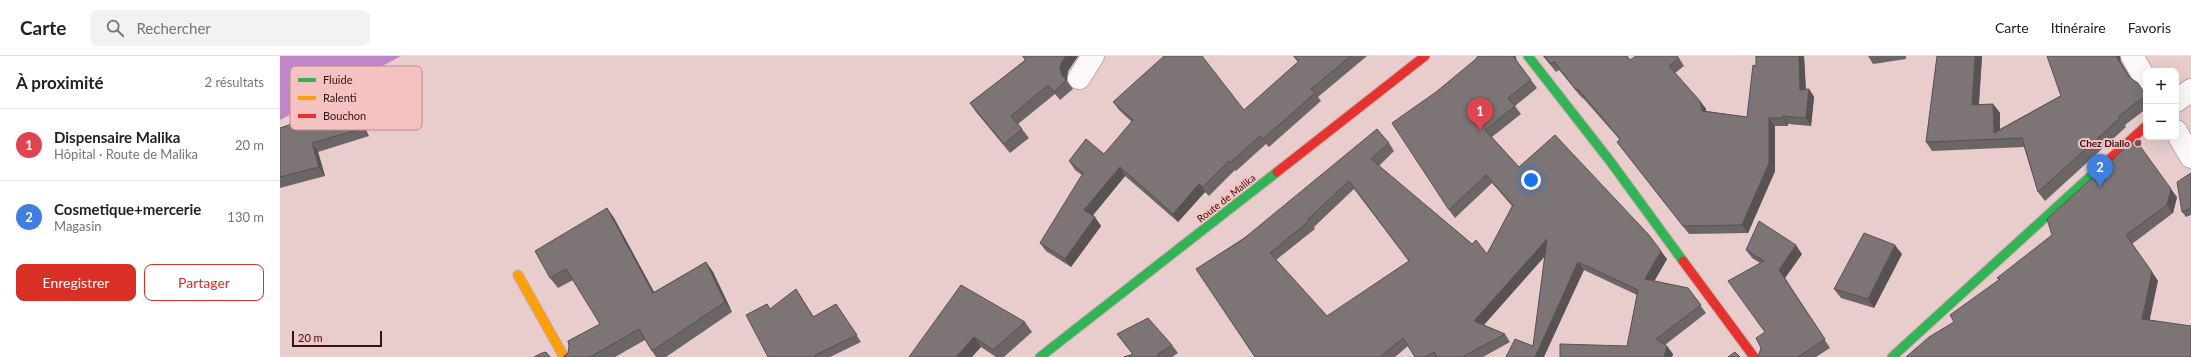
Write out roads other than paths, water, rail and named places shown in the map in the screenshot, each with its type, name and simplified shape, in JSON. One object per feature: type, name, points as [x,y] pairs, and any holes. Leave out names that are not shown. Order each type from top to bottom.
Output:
[{"type":"street","points":[[1079,78],[1092,56]]},
{"type":"street","name":"Route de Malika","points":[[1040,357],[1425,56]]},
{"type":"street","points":[[1528,56],[1610,161],[1754,357]]},
{"type":"street","points":[[2132,56],[2143,75]]},
{"type":"street","points":[[2179,99],[2191,90]]},
{"type":"street","points":[[1892,357],[2143,129]]},
{"type":"street","points":[[2179,136],[2191,157]]},
{"type":"street","points":[[518,276],[564,357]]},
{"type":"place","name":"Dispensaire Malika","points":[[1480,131]]},
{"type":"place","name":"Chez Diallo","points":[[2138,143]]},
{"type":"place","name":"Cosmetique+mercerie","points":[[2100,187]]}]
